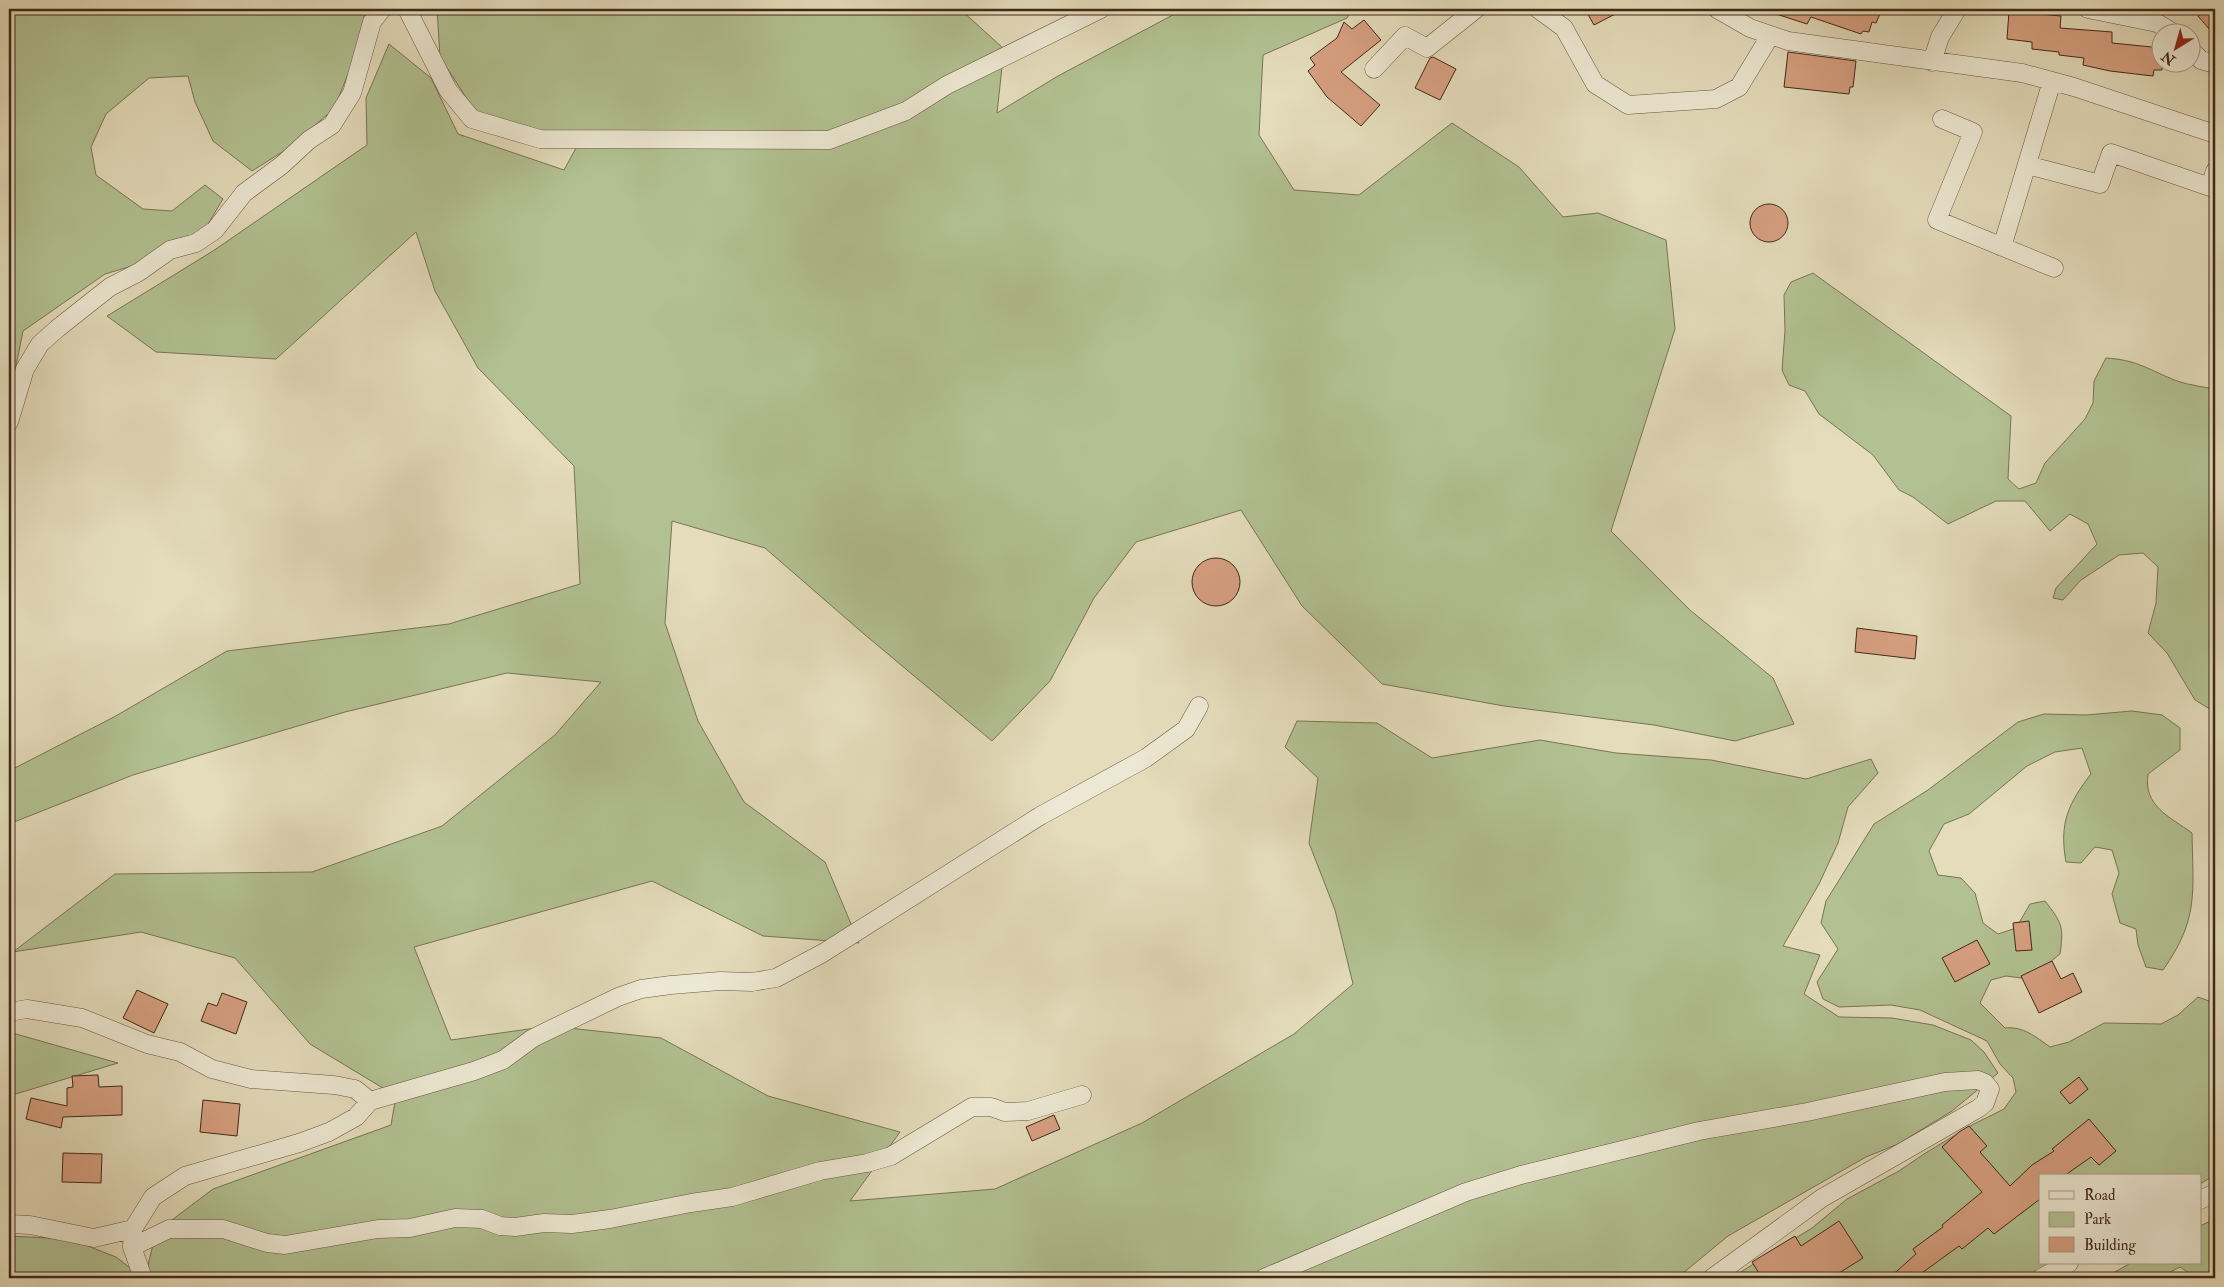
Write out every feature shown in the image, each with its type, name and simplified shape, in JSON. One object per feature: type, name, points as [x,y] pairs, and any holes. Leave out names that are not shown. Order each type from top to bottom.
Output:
[{"type":"street","points":[[9,422],[25,369],[40,344],[110,287],[139,272],[170,250],[196,243],[215,230],[244,193],[282,165],[309,140],[332,125],[352,94],[372,22],[382,9]]},
{"type":"street","points":[[407,9],[448,90],[472,119],[540,139],[819,140],[829,140],[906,111],[947,85],[1101,9]]},
{"type":"street","points":[[1374,69],[1405,36],[1427,48],[1476,9]]},
{"type":"street","points":[[1538,9],[1564,28],[1595,84],[1628,105],[1716,99],[1739,87],[1770,36]]},
{"type":"street","points":[[1717,9],[1750,28],[1770,36],[1852,51],[2022,73],[2215,134]]},
{"type":"street","points":[[1932,62],[1940,37],[1957,9]]},
{"type":"street","points":[[2088,9],[2152,22]]},
{"type":"street","points":[[2202,60],[2215,64]]},
{"type":"street","points":[[2002,247],[2052,81]]},
{"type":"street","points":[[1942,119],[1973,132],[1937,220],[2054,268]]},
{"type":"street","points":[[2027,165],[2100,184],[2111,153],[2213,184]]},
{"type":"street","points":[[143,1278],[132,1247],[133,1229],[153,1197],[185,1176],[300,1143],[330,1132],[356,1117],[370,1100],[474,1071],[503,1060],[533,1038],[618,997],[641,989],[720,981],[752,982],[776,978],[792,970],[1040,816],[1146,758],[1186,729],[1199,706]]},
{"type":"street","points":[[9,1012],[27,1009],[82,1018],[147,1044],[180,1052],[212,1069],[251,1079],[334,1085],[355,1089],[370,1100]]},
{"type":"street","points":[[1264,1278],[1466,1192],[1521,1175],[1699,1131],[1808,1112],[1945,1082],[1978,1080],[1985,1083],[1990,1089],[1985,1104],[1822,1198],[1712,1278]]},
{"type":"street","points":[[132,1247],[168,1229],[223,1229],[267,1243],[285,1246],[372,1230],[410,1228],[455,1218],[482,1219],[500,1226],[515,1227],[544,1223],[572,1224],[610,1220],[692,1202],[732,1198],[820,1170],[891,1156],[972,1107],[991,1107],[1005,1112],[1028,1111],[1082,1096]]},
{"type":"street","points":[[2202,1199],[2215,1193]]},
{"type":"street","points":[[9,1224],[30,1225],[94,1238],[133,1229]]},
{"type":"street","points":[[2041,1278],[2067,1264]]},
{"type":"green space","points":[[9,9],[366,9],[354,59],[334,109],[287,149],[252,171],[213,141],[195,102],[188,76],[149,78],[106,114],[91,147],[96,175],[143,209],[172,211],[205,185],[223,199],[205,229],[155,259],[105,274],[23,331],[11,391],[9,391]]},
{"type":"green space","points":[[437,9],[960,9],[1004,49],[997,113],[1058,76],[1184,9],[1352,9],[1347,18],[1263,55],[1259,135],[1294,190],[1359,195],[1452,123],[1519,167],[1563,217],[1598,213],[1666,240],[1675,329],[1611,531],[1690,610],[1773,678],[1794,724],[1735,741],[1654,725],[1504,706],[1382,684],[1302,606],[1241,510],[1136,542],[1094,598],[1050,681],[992,741],[765,548],[672,521],[665,623],[698,721],[744,802],[825,862],[859,943],[763,936],[652,881],[414,947],[451,1040],[550,1026],[661,1038],[768,1096],[900,1132],[850,1201],[995,1189],[1142,1123],[1294,1034],[1353,984],[1335,910],[1309,843],[1318,778],[1285,747],[1297,721],[1377,723],[1432,758],[1540,740],[1616,753],[1711,760],[1806,779],[1871,759],[1878,773],[1848,807],[1838,843],[1819,884],[1783,946],[1820,955],[1804,994],[1839,1017],[1892,1018],[1933,1025],[1971,1040],[1984,1052],[1998,1073],[1952,1111],[1898,1144],[1866,1157],[1728,1236],[1677,1278],[145,1278],[156,1232],[213,1189],[391,1125],[396,1096],[310,1044],[235,958],[141,932],[13,952],[115,874],[312,872],[442,826],[555,735],[601,682],[507,673],[345,712],[133,775],[9,824],[9,771],[114,717],[227,651],[449,624],[580,584],[574,466],[478,368],[435,291],[416,232],[276,359],[156,352],[107,316],[213,251],[367,145],[366,98],[389,44],[431,78],[458,134],[564,170],[581,139],[478,116],[440,57]]},
{"type":"green space","points":[[1813,273],[2011,416],[2008,479],[2019,489],[2036,483],[2045,463],[2085,419],[2093,403],[2094,381],[2106,358],[2135,363],[2177,381],[2215,389],[2215,712],[2195,700],[2167,653],[2148,633],[2156,603],[2158,567],[2143,553],[2119,555],[2081,580],[2063,600],[2053,598],[2056,588],[2097,544],[2088,524],[2070,514],[2050,531],[2025,501],[1996,501],[1948,524],[1913,497],[1899,490],[1873,455],[1819,414],[1805,391],[1789,385],[1782,370],[1785,331],[1784,295],[1791,282]]},
{"type":"green space","points":[[2132,711],[2162,715],[2180,728],[2180,750],[2148,774],[2148,785],[2154,803],[2167,816],[2192,833],[2193,889],[2188,920],[2175,952],[2163,970],[2146,967],[2138,945],[2136,929],[2120,923],[2112,894],[2119,873],[2112,850],[2095,847],[2081,863],[2066,862],[2064,836],[2067,815],[2076,795],[2091,774],[2082,748],[2055,752],[2027,766],[1969,814],[1944,824],[1929,851],[1938,875],[1961,878],[1975,893],[1983,923],[1998,934],[2016,928],[2030,904],[2045,901],[2058,920],[2062,937],[2060,954],[2029,979],[2006,976],[1991,980],[1980,1003],[2005,1028],[2023,1030],[2050,1047],[2069,1042],[2104,1023],[2161,1024],[2178,1015],[2198,997],[2209,1001],[2215,1000],[2215,1175],[2202,1183],[2202,1174],[2039,1174],[2039,1264],[2056,1264],[2035,1278],[1731,1278],[1812,1228],[1847,1199],[1899,1171],[1970,1126],[2004,1109],[2016,1092],[2013,1078],[2000,1064],[1987,1041],[1920,1010],[1891,1005],[1839,1007],[1823,999],[1817,982],[1838,949],[1821,923],[1826,901],[1874,824],[1928,790],[2018,722],[2044,714],[2086,715]]},
{"type":"green space","points":[[9,1032],[118,1063],[9,1096]]},
{"type":"green space","points":[[2215,1219],[2215,1272],[2204,1277],[2197,1277],[2180,1267],[2159,1278],[2104,1278],[2129,1264],[2202,1264],[2202,1225]]},
{"type":"green space","points":[[9,1236],[70,1239],[116,1257],[143,1278],[9,1278]]},
{"type":"building","points":[[1585,9],[1625,9],[1594,25]]},
{"type":"building","points":[[1771,9],[1882,9],[1876,23],[1872,22],[1869,32],[1863,31],[1861,34],[1811,17],[1807,24],[1770,12]]},
{"type":"building","points":[[2206,9],[2215,9],[2215,36],[2198,16]]},
{"type":"building","points":[[2009,11],[2061,16],[2060,28],[2112,32],[2112,43],[2152,47],[2153,76],[2110,71],[2083,65],[2084,58],[2059,55],[2059,52],[2032,49],[2032,42],[2007,39]]},
{"type":"building","points":[[1364,20],[1381,40],[1341,72],[1380,105],[1361,126],[1327,97],[1308,71],[1315,65],[1310,58],[1337,38],[1344,22],[1352,29]]},
{"type":"building","points":[[1788,52],[1856,61],[1853,87],[1850,87],[1849,94],[1784,87]]},
{"type":"building","points":[[1433,57],[1456,69],[1440,100],[1415,88],[1430,58]]},
{"type":"building","points":[[1769,204],[1782,210],[1788,223],[1782,236],[1769,242],[1756,236],[1750,223],[1756,210]]},
{"type":"building","points":[[1211,558],[1221,558],[1233,565],[1240,577],[1240,587],[1233,599],[1221,606],[1211,606],[1203,602],[1196,595],[1192,587],[1192,577],[1196,569],[1203,562]]},
{"type":"building","points":[[1857,628],[1917,636],[1915,659],[1855,652]]},
{"type":"building","points":[[2029,921],[2032,950],[2016,951],[2013,923]]},
{"type":"building","points":[[1977,940],[1990,964],[1955,982],[1942,958]]},
{"type":"building","points":[[2052,961],[2061,979],[2073,973],[2082,992],[2039,1013],[2021,976]]},
{"type":"building","points":[[137,990],[168,1004],[154,1033],[123,1018]]},
{"type":"building","points":[[222,993],[247,1002],[236,1034],[201,1021],[208,1003],[217,1006]]},
{"type":"building","points":[[98,1075],[99,1087],[122,1086],[122,1115],[63,1117],[61,1128],[26,1119],[31,1098],[67,1106],[67,1088],[73,1087],[72,1076]]},
{"type":"building","points":[[2079,1077],[2088,1089],[2070,1104],[2060,1092]]},
{"type":"building","points":[[203,1100],[240,1104],[237,1136],[200,1132]]},
{"type":"building","points":[[1054,1115],[1060,1129],[1032,1141],[1026,1127]]},
{"type":"building","points":[[2089,1119],[2116,1151],[2099,1165],[2091,1157],[2067,1174],[2039,1174],[2039,1200],[1994,1234],[1988,1228],[1962,1249],[1959,1246],[1915,1278],[1889,1278],[1916,1254],[1913,1249],[1943,1227],[1942,1225],[1982,1192],[1942,1147],[1959,1132],[1969,1126],[1987,1146],[1980,1152],[2010,1186],[2032,1165],[2054,1151],[2052,1149]]},
{"type":"building","points":[[63,1153],[102,1154],[101,1183],[62,1182]]},
{"type":"building","points":[[1839,1221],[1863,1258],[1831,1278],[1762,1278],[1752,1262],[1795,1236],[1801,1246]]}]
